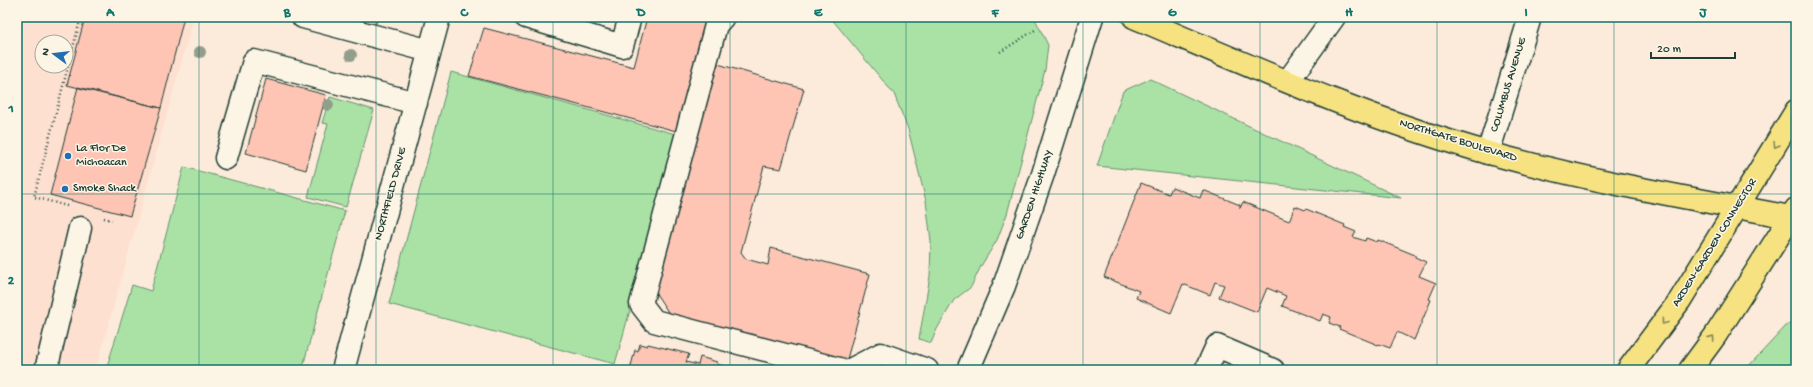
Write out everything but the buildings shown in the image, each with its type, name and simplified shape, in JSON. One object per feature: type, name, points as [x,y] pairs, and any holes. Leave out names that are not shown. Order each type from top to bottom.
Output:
[{"type":"main road","name":"NORTHGATE BOULEVARD","points":[[1134,17],[1376,116],[1488,153],[1583,176],[1738,208],[1794,215]]},
{"type":"main road","name":"ARDEN-GARDEN CONNECTOR","points":[[1628,370],[1680,300],[1738,208],[1796,111]]},
{"type":"main road","points":[[1690,370],[1715,336],[1794,215]]},
{"type":"street","points":[[303,17],[430,51]]},
{"type":"street","name":"NORTHFIELD DRIVE","points":[[343,370],[439,17]]},
{"type":"street","points":[[526,17],[622,46],[630,17]]},
{"type":"street","points":[[723,17],[716,25],[641,304],[654,320],[843,370]]},
{"type":"street","name":"GARDEN HIGHWAY","points":[[968,370],[1007,279],[1043,174],[1092,17]]},
{"type":"street","points":[[1288,81],[1334,17]]},
{"type":"street","name":"COLUMBUS AVENUE","points":[[1488,153],[1530,17]]},
{"type":"street","points":[[226,158],[254,61],[416,103]]},
{"type":"street","points":[[46,370],[80,228]]},
{"type":"street","points":[[1206,370],[1217,346],[1274,370]]},
{"type":"street","points":[[850,370],[881,354],[926,370]]},
{"type":"path","points":[[70,207],[34,197],[82,17]]},
{"type":"path","points":[[1000,52],[1035,30]]},
{"type":"path","points":[[98,216],[112,220]]},
{"type":"shaded area","points":[[17,17],[194,17],[96,370],[17,370]]},
{"type":"green space","points":[[830,17],[1034,17],[1048,45],[1045,70],[1007,214],[997,240],[981,266],[971,287],[954,300],[937,329],[931,343],[919,339],[930,276],[931,241],[926,201],[908,129],[894,94]]},
{"type":"green space","points":[[451,72],[679,135],[615,364],[389,304]]},
{"type":"green space","points":[[1150,79],[1401,198],[1097,166],[1123,91]]},
{"type":"green space","points":[[330,97],[374,110],[346,207],[308,197],[328,124],[322,123]]},
{"type":"green space","points":[[184,167],[345,211],[302,370],[106,370],[132,285],[151,291]]},
{"type":"green space","points":[[1796,320],[1796,370],[1745,370],[1786,326]]},
{"type":"place","name":"La Flor De Michoacan","points":[[68,156]]},
{"type":"place","name":"Smoke Shack","points":[[65,189]]}]
